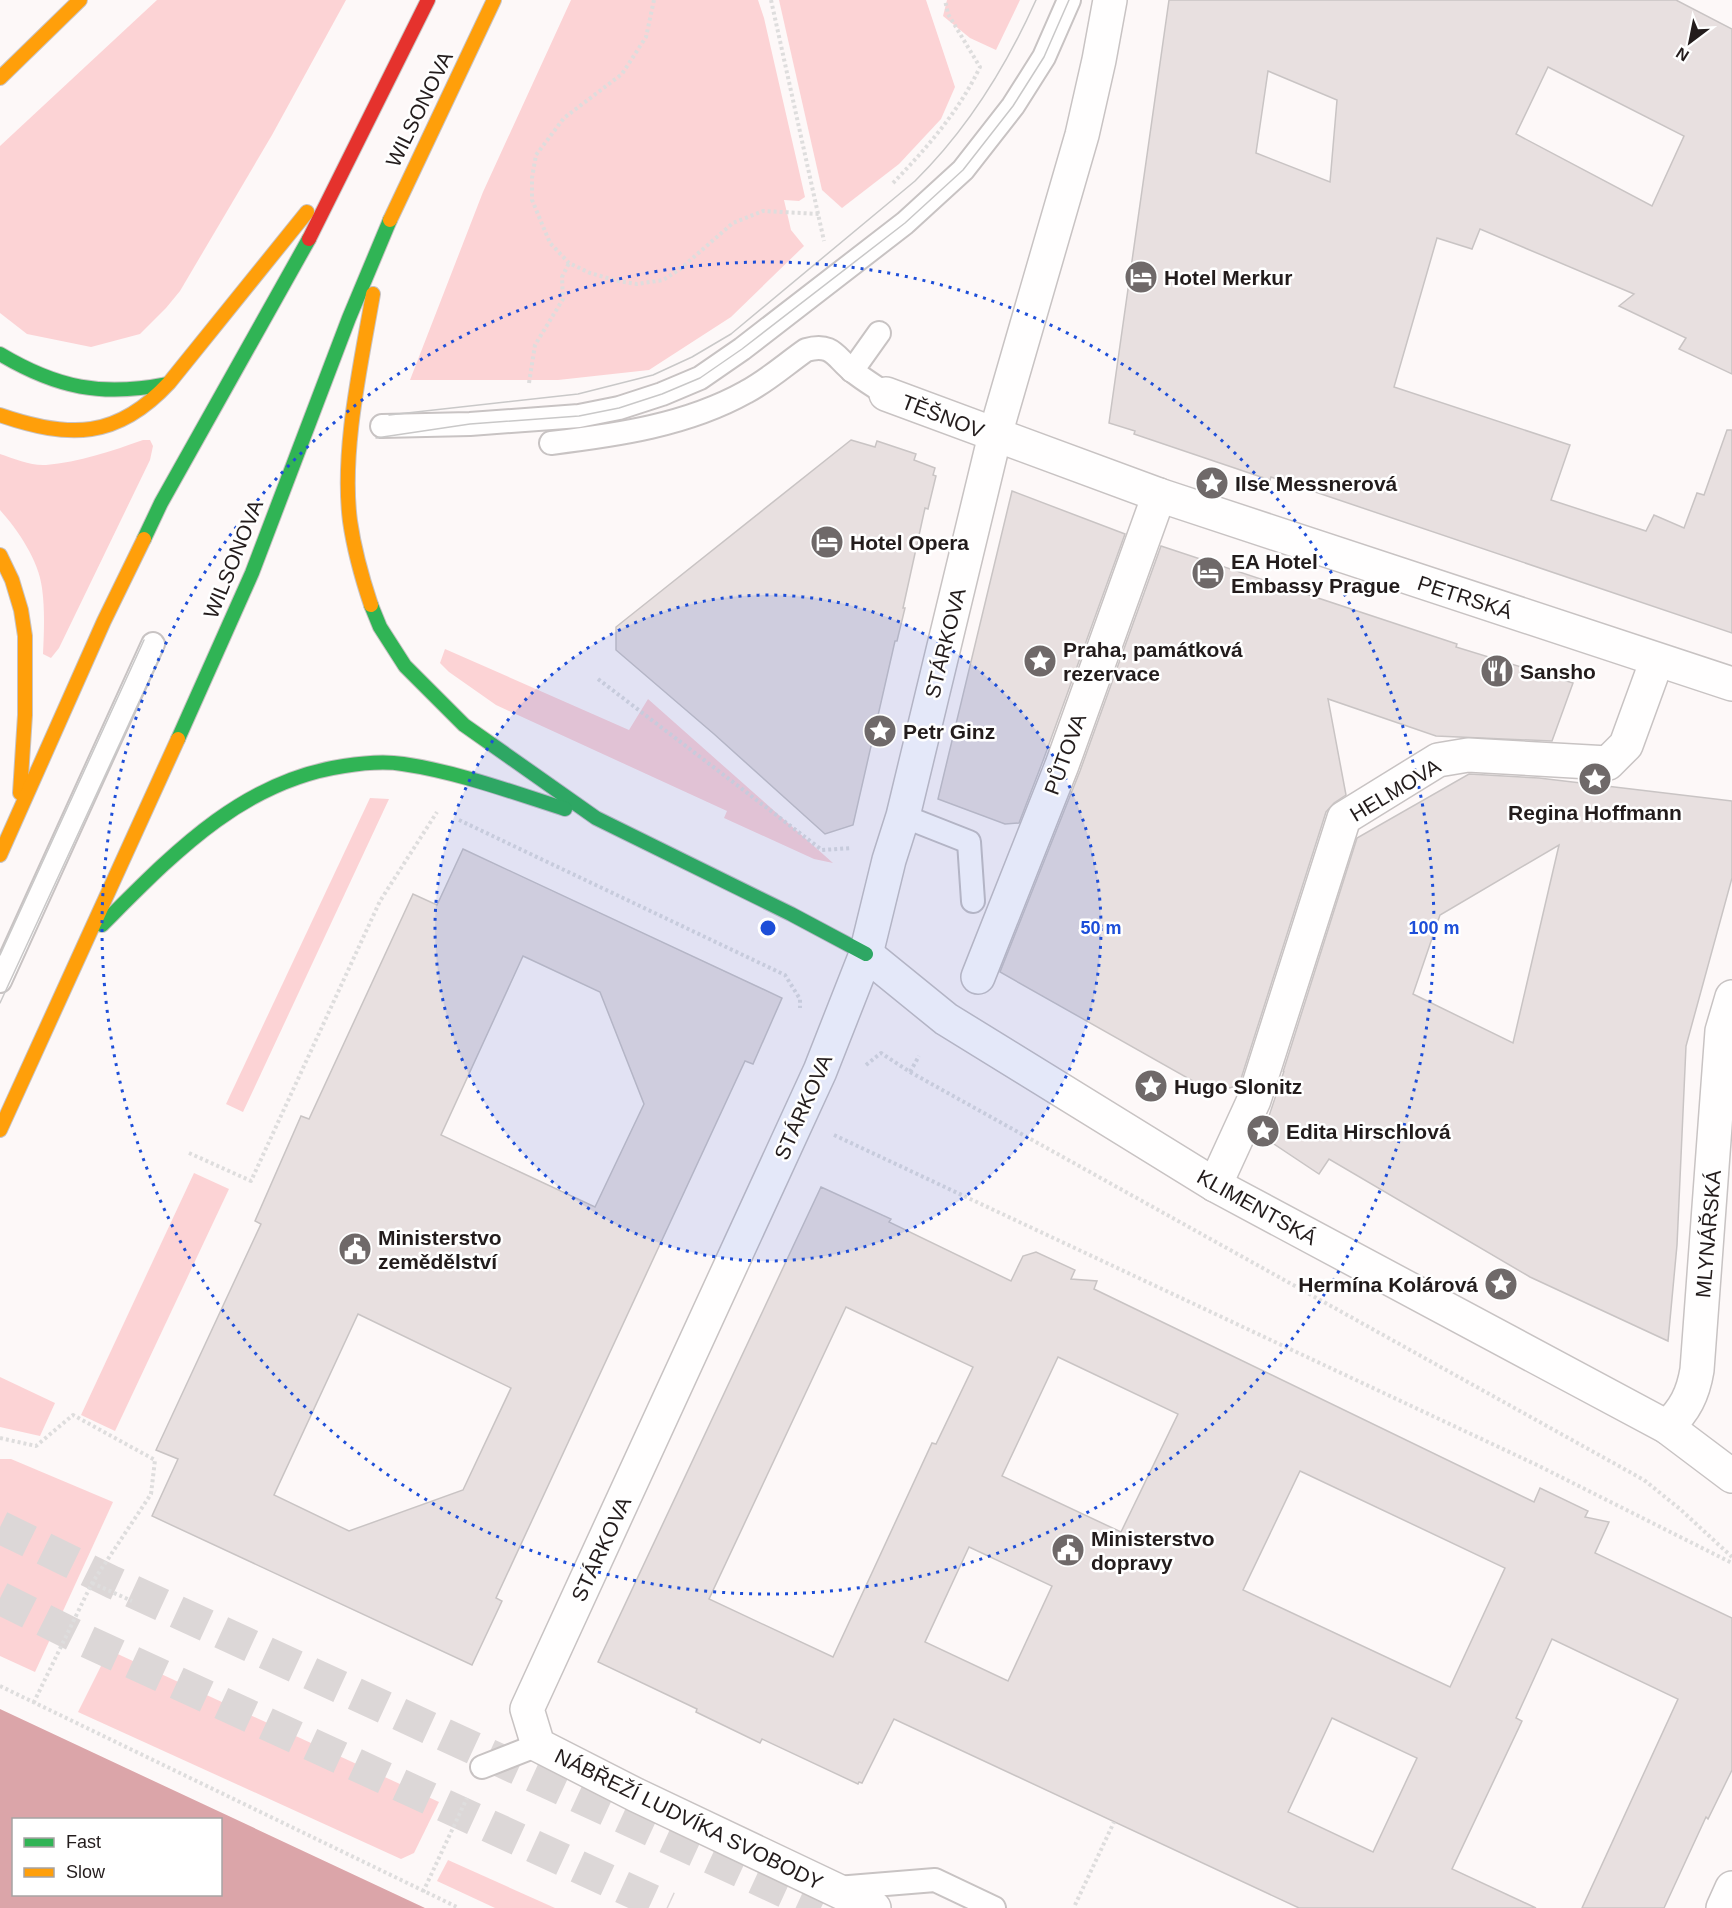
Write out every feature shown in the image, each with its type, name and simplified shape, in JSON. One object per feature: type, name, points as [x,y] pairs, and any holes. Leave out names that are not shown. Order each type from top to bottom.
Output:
[{"type":"main road","points":[[0,78],[80,0]]},
{"type":"main road","name":"WILSONOVA","points":[[0,855],[104,621],[162,503],[278,297],[349,161],[428,0]]},
{"type":"main road","name":"WILSONOVA","points":[[0,1130],[89,938],[252,573],[345,328],[384,233],[495,0]]},
{"type":"main road","points":[[0,415],[21,423],[47,428],[86,429],[120,422],[138,413],[167,384],[349,161]]},
{"type":"main road","points":[[384,233],[356,396],[349,461],[350,519],[362,579],[380,627],[405,666],[432,695],[464,725],[596,818]]},
{"type":"main road","points":[[0,354],[34,374],[83,389],[124,391],[167,384]]},
{"type":"main road","points":[[0,555],[15,590],[25,636],[25,715],[19,815]]},
{"type":"main road","points":[[89,938],[187,842],[231,809],[261,791],[320,769],[378,762],[443,772],[504,788],[596,818],[791,914],[866,954]]},
{"type":"street","name":"TĚŠNOV","points":[[886,394],[995,435],[1082,135],[1110,0]]},
{"type":"street","name":"PETRSKÁ","points":[[995,435],[1159,495],[1732,684]]},
{"type":"street","name":"STÁRKOVA","points":[[538,1746],[527,1709],[820,1071],[866,954],[889,860],[903,816],[995,435]]},
{"type":"street","name":"PŮTOVA","points":[[978,977],[1062,765],[1159,495]]},
{"type":"street","name":"HELMOVA","points":[[1215,1185],[1254,1100],[1344,818],[1438,760],[1468,755],[1608,763],[1626,745],[1657,660]]},
{"type":"street","name":"KLIMENTSKÁ","points":[[866,954],[946,1019],[1215,1185],[1667,1427],[1732,1476]]},
{"type":"street","name":"MLYNÁŘSKÁ","points":[[1667,1427],[1688,1402],[1697,1370],[1723,1163],[1722,1031],[1732,997]]},
{"type":"street","name":"NÁBŘEŽÍ LUDVÍKA SVOBODY","points":[[538,1746],[874,1908]]},
{"type":"street","points":[[1723,1908],[1732,1888]]},
{"type":"lane","points":[[382,426],[470,424],[579,416],[620,408],[700,378],[742,350],[906,223],[963,170],[1013,106],[1044,57],[1069,0]]},
{"type":"lane","points":[[852,371],[879,333]]},
{"type":"lane","name":"TĚŠNOV","points":[[551,443],[608,436],[666,423],[704,411],[746,392],[806,350],[816,348],[836,353],[852,371],[886,394]]},
{"type":"lane","points":[[0,981],[153,644]]},
{"type":"lane","points":[[903,816],[969,842],[973,901]]},
{"type":"lane","points":[[482,1767],[538,1746]]},
{"type":"lane","points":[[832,1888],[935,1880],[994,1908]]},
{"type":"path","points":[[654,0],[646,37],[622,74],[564,118],[536,155],[532,178],[532,200],[550,243],[569,263],[590,273],[637,284],[663,280],[680,269],[733,223],[764,211],[819,214]]},
{"type":"path","points":[[771,0],[824,245],[832,238]]},
{"type":"path","points":[[887,189],[929,146],[969,90],[980,66],[948,14],[945,0]]},
{"type":"path","points":[[529,383],[535,345],[563,298],[562,277],[569,263]]},
{"type":"path","points":[[598,679],[822,850],[854,848],[889,860]]},
{"type":"path","points":[[189,1153],[251,1181],[380,902],[438,810]]},
{"type":"path","points":[[449,815],[785,975],[800,999],[801,1018]]},
{"type":"path","points":[[861,1075],[867,1066]]},
{"type":"path","points":[[910,1072],[1644,1480],[1680,1509],[1732,1557]]},
{"type":"path","points":[[831,1134],[1536,1465],[1732,1563]]},
{"type":"path","points":[[0,1438],[36,1446],[73,1415],[155,1460],[151,1494],[92,1583],[33,1704]]},
{"type":"path","points":[[92,1583],[132,1601]]},
{"type":"path","points":[[0,1686],[33,1704],[459,1908]]},
{"type":"path","points":[[423,1892],[482,1767]]},
{"type":"path","points":[[1075,1905],[1114,1822]]},
{"type":"shaded area","points":[[157,0],[346,0],[272,135],[180,291],[166,308],[140,334],[91,347],[27,334],[0,313],[0,146]]},
{"type":"shaded area","points":[[571,0],[758,0],[805,197],[799,201],[784,200],[791,230],[804,246],[731,317],[649,370],[558,380],[410,380],[483,192]]},
{"type":"shaded area","points":[[779,0],[926,0],[955,87],[941,119],[899,164],[842,208],[822,190]]},
{"type":"shaded area","points":[[947,0],[1020,0],[996,50],[970,38],[943,16]]},
{"type":"shaded area","points":[[143,440],[150,440],[153,446],[150,460],[59,648],[51,658],[43,654],[44,604],[37,567],[20,536],[0,510],[0,454],[40,465],[58,464],[83,459]]},
{"type":"shaded area","points":[[445,649],[629,730],[648,699],[833,863],[814,859],[724,818],[727,811],[496,705],[449,672],[440,663]]},
{"type":"shaded area","points":[[370,798],[389,799],[243,1112],[226,1104]]},
{"type":"shaded area","points":[[194,1173],[229,1189],[115,1431],[81,1415]]},
{"type":"shaded area","points":[[0,1377],[55,1403],[40,1436],[0,1427]]},
{"type":"shaded area","points":[[0,1459],[11,1459],[113,1502],[35,1672],[0,1656]]},
{"type":"shaded area","points":[[109,1650],[439,1802],[414,1853],[401,1859],[78,1712]]},
{"type":"shaded area","points":[[0,1709],[425,1908],[0,1908]]},
{"type":"shaded area","points":[[448,1860],[555,1908],[495,1908],[437,1881]]},
{"type":"building","points":[[1169,0],[1676,0],[1732,29],[1732,374],[1679,349],[1686,338],[1619,306],[1634,294],[1480,229],[1472,249],[1437,238],[1394,387],[1570,445],[1551,500],[1646,531],[1654,515],[1684,528],[1697,493],[1704,495],[1727,430],[1732,430],[1732,633],[1271,477],[1270,480],[1134,434],[1135,431],[1109,423]],"holes":[[[1548,67],[1684,136],[1652,206],[1516,134]],[[1268,71],[1337,100],[1330,182],[1256,153]]]},
{"type":"building","points":[[851,440],[875,447],[877,441],[916,454],[914,460],[935,468],[933,475],[936,476],[928,509],[925,508],[903,608],[905,608],[897,641],[895,641],[853,825],[825,834],[616,650],[616,627]]},
{"type":"building","points":[[1012,491],[1125,534],[1019,823],[1005,824],[938,799]]},
{"type":"building","points":[[1161,546],[1457,644],[1456,647],[1573,683],[1552,741],[1436,736],[1328,699],[1346,795],[1326,812],[1239,1085],[1214,1093],[1000,972],[1080,771]]},
{"type":"building","points":[[1469,774],[1539,778],[1732,801],[1732,878],[1686,1046],[1677,1245],[1668,1341],[1530,1277],[1329,1159],[1319,1174],[1271,1142],[1266,1125],[1357,838]],"holes":[[[1559,845],[1513,1043],[1413,994],[1440,915]]]},
{"type":"building","name":"Ministerstvo zemědělství","points":[[463,849],[782,998],[753,1064],[745,1061],[496,1598],[502,1601],[472,1665],[152,1516],[178,1459],[156,1450],[261,1224],[255,1221],[301,1116],[309,1119],[413,894],[437,905]],"holes":[[[523,956],[600,992],[644,1104],[595,1207],[441,1135]],[[358,1314],[511,1388],[463,1490],[349,1531],[274,1495]]]},
{"type":"building","name":"Ministerstvo dopravy","points":[[821,1187],[891,1219],[889,1222],[1011,1281],[1023,1256],[1036,1252],[1075,1270],[1071,1279],[1097,1281],[1094,1289],[1534,1502],[1540,1488],[1588,1511],[1585,1517],[1609,1522],[1595,1553],[1732,1618],[1732,1770],[1708,1819],[1706,1817],[1664,1908],[1582,1908],[1678,1699],[1552,1639],[1516,1718],[1522,1721],[1452,1869],[1536,1908],[1299,1908],[894,1719],[862,1783],[858,1784],[762,1739],[760,1743],[696,1712],[697,1709],[598,1662]],"holes":[[[846,1307],[973,1367],[936,1444],[932,1443],[833,1657],[709,1599]],[[1058,1357],[1178,1414],[1121,1532],[1002,1476]],[[1300,1471],[1505,1568],[1450,1687],[1243,1590]],[[969,1547],[1052,1586],[1008,1681],[925,1642]],[[1332,1718],[1417,1758],[1373,1852],[1288,1812]]]},
{"type":"tunnel","points":[[0,1527],[112,1582],[821,1908]]},
{"type":"tunnel","points":[[0,1598],[86,1641],[668,1908]]},
{"type":"tram line","points":[[389,415],[578,394],[653,375],[692,357],[731,334],[915,181],[934,161],[969,119],[999,73],[1036,0]]},
{"type":"tram line","points":[[376,438],[470,424],[579,416],[619,408],[662,394],[700,378],[742,349],[905,223],[963,170],[1013,106],[1044,57],[1069,0]]},
{"type":"tram line","points":[[0,955],[144,640]]},
{"type":"tram line","points":[[0,1003],[163,650]]},
{"type":"traffic: fast","points":[[178,739],[252,573],[349,318],[390,220]]},
{"type":"traffic: fast","points":[[144,539],[161,503],[309,239]]},
{"type":"traffic: fast","points":[[0,354],[41,375],[80,387],[122,390],[167,384]]},
{"type":"traffic: fast","points":[[371,605],[380,627],[405,666],[464,725],[596,818],[791,914],[866,954]]},
{"type":"traffic: fast","points":[[102,925],[182,848],[211,825],[241,804],[273,787],[307,774],[359,764],[403,764],[464,777],[565,809]]},
{"type":"traffic: slow","points":[[0,78],[80,0]]},
{"type":"traffic: slow","points":[[390,220],[494,0]]},
{"type":"traffic: slow","points":[[0,415],[25,423],[71,430],[91,429],[111,424],[130,415],[150,401],[169,383],[307,212]]},
{"type":"traffic: slow","points":[[371,605],[361,574],[350,521],[348,466],[358,378],[373,294]]},
{"type":"traffic: slow","points":[[0,855],[104,621],[144,539]]},
{"type":"traffic: slow","points":[[0,555],[12,580],[21,610],[25,636],[25,715],[20,793]]},
{"type":"traffic: slow","points":[[0,1130],[178,739]]},
{"type":"traffic: jam","points":[[309,239],[428,0]]},
{"type":"place","name":"Hotel Merkur","points":[[1141,277]]},
{"type":"place","name":"Ilse Messnerová","points":[[1212,483]]},
{"type":"place","name":"Hotel Opera","points":[[827,542]]},
{"type":"place","name":"EA Hotel Embassy Prague","points":[[1208,573]]},
{"type":"place","name":"Praha, památková rezervace","points":[[1040,661]]},
{"type":"place","name":"Sansho","points":[[1497,671]]},
{"type":"place","name":"Petr Ginz","points":[[880,731]]},
{"type":"place","name":"Regina Hoffmann","points":[[1595,779]]},
{"type":"place","name":"Hugo Slonitz","points":[[1151,1086]]},
{"type":"place","name":"Edita Hirschlová","points":[[1263,1131]]},
{"type":"place","name":"Ministerstvo zemědělství","points":[[355,1249]]},
{"type":"place","name":"Hermína Kolárová","points":[[1501,1284]]},
{"type":"place","name":"Ministerstvo dopravy","points":[[1068,1550]]}]
